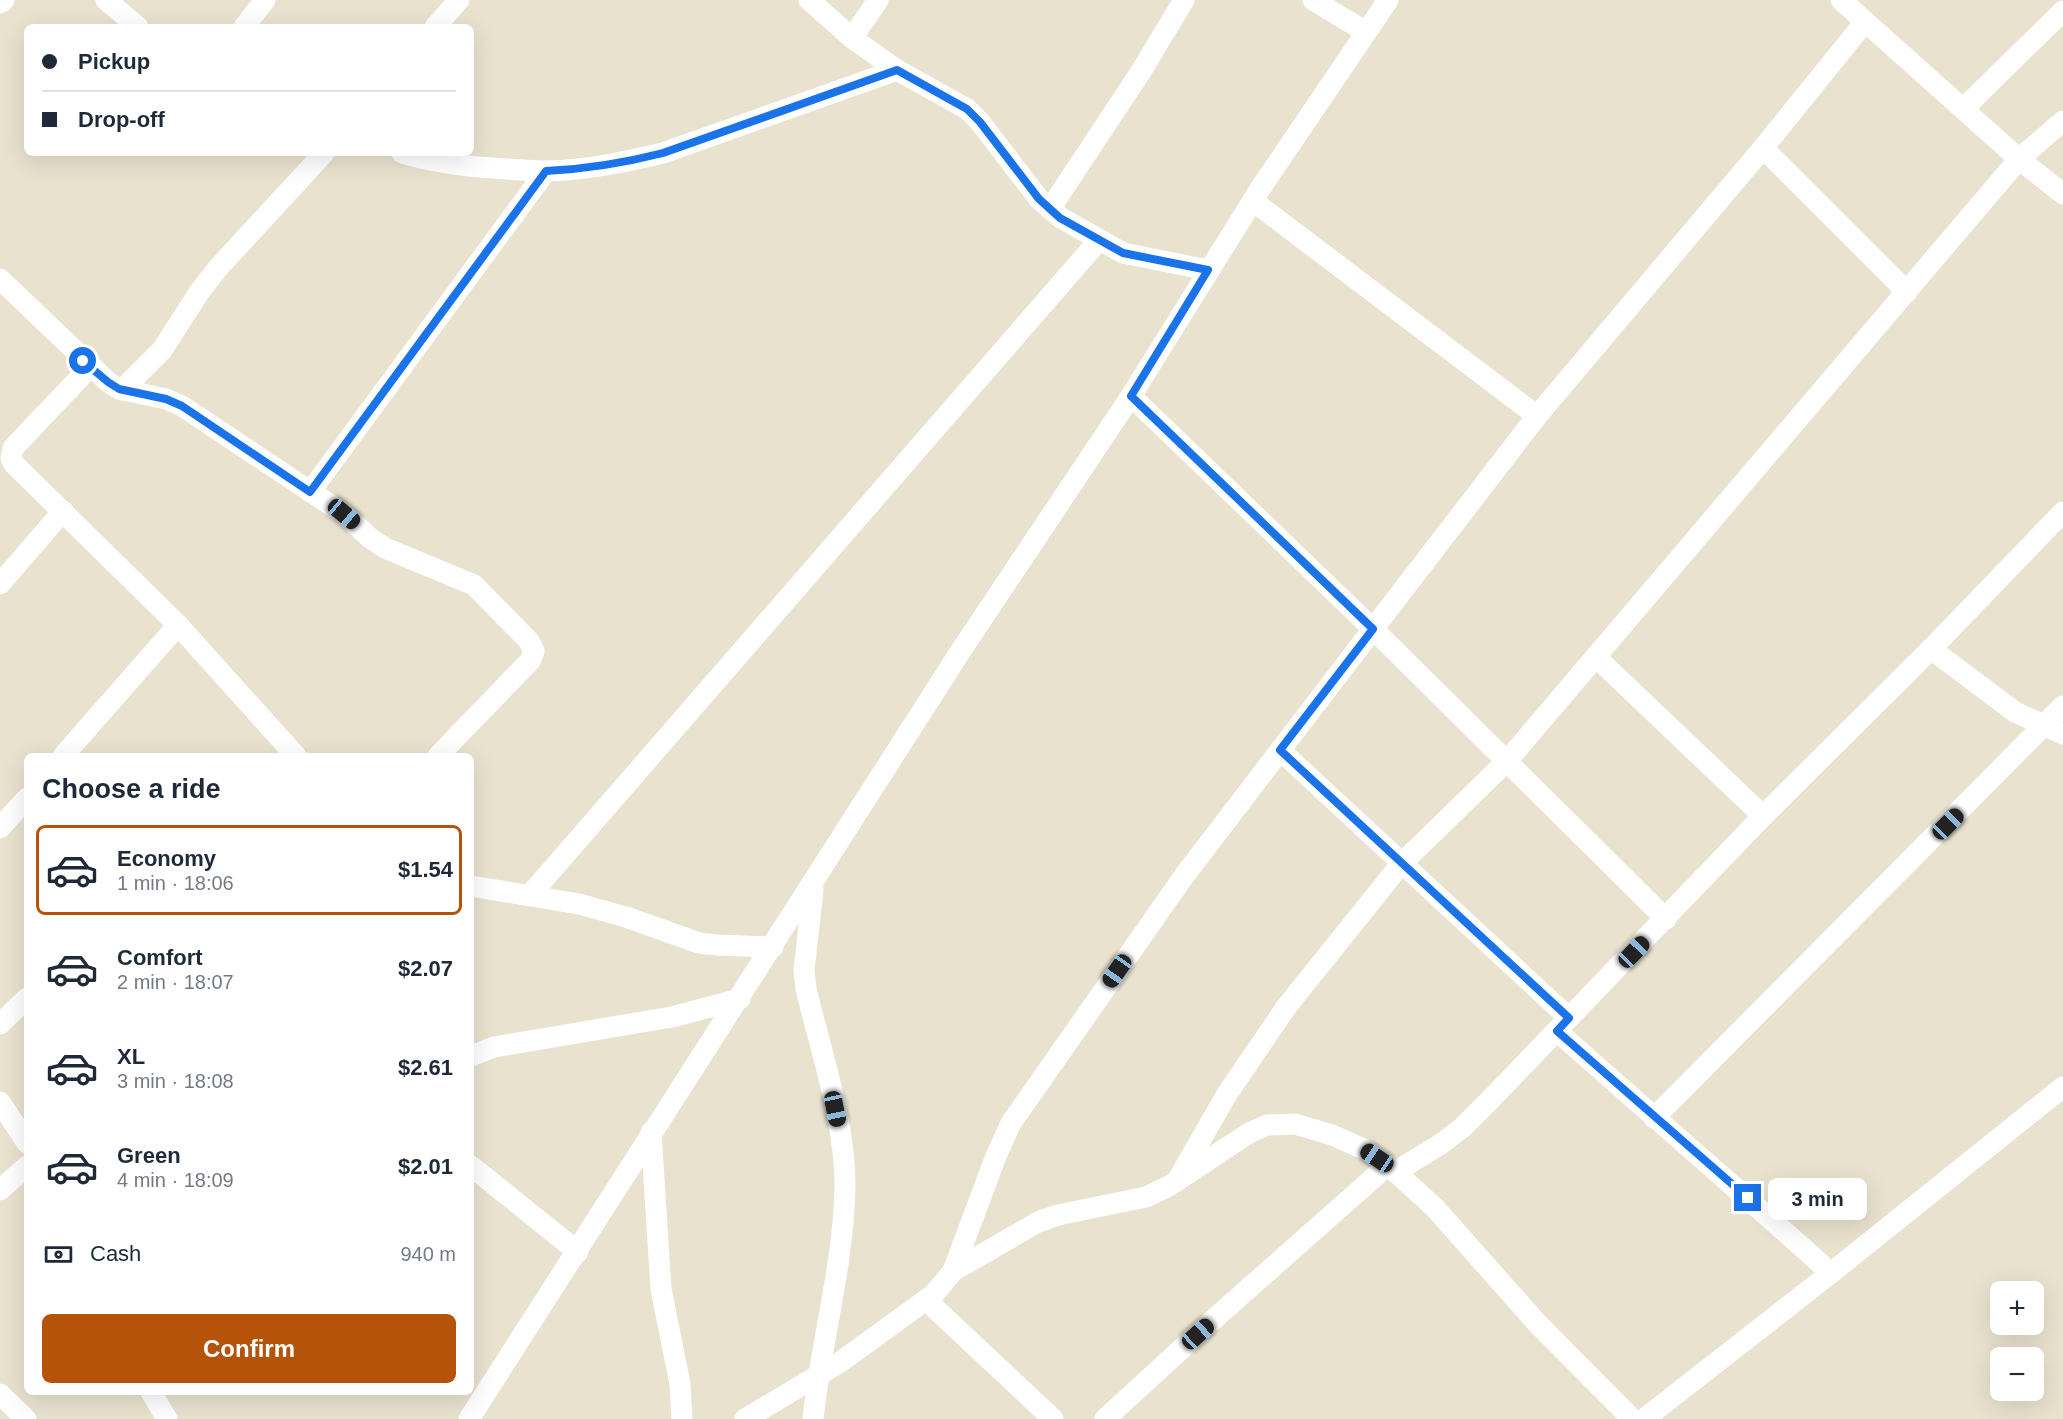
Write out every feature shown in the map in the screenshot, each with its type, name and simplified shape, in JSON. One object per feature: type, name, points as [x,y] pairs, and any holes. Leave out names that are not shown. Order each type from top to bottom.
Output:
[{"type":"street","points":[[0,3],[4,0]]},
{"type":"street","points":[[106,0],[134,24]]},
{"type":"street","points":[[246,24],[265,0]]},
{"type":"street","points":[[438,24],[459,0]]},
{"type":"street","points":[[809,0],[852,38],[897,70],[967,109],[980,122],[1039,199],[1060,218],[1123,253],[1208,270]]},
{"type":"street","points":[[852,38],[878,0]]},
{"type":"street","points":[[1050,209],[1140,73],[1184,0]]},
{"type":"street","points":[[1313,0],[1366,32]]},
{"type":"street","points":[[469,1419],[960,652],[1131,396],[1253,201],[1388,0]]},
{"type":"street","points":[[1841,0],[1864,23],[1964,108],[2019,159],[2063,194]]},
{"type":"street","points":[[1964,108],[2063,11]]},
{"type":"street","points":[[745,1419],[817,1377],[927,1299],[953,1271],[996,1156],[1011,1123],[1184,876],[1537,416],[1763,148],[1864,23]]},
{"type":"street","points":[[412,156],[462,166],[546,171],[627,162],[663,153],[897,70]]},
{"type":"street","points":[[1177,1181],[1227,1094],[1287,1006],[1401,864],[1507,761],[2019,159],[2063,121]]},
{"type":"street","points":[[1763,148],[1907,292]]},
{"type":"street","points":[[122,390],[166,344],[218,267],[321,156]]},
{"type":"street","points":[[310,492],[546,171]]},
{"type":"street","points":[[1253,201],[1537,416]]},
{"type":"street","points":[[530,896],[1099,240]]},
{"type":"street","points":[[0,279],[108,382],[122,390],[166,399],[182,406],[344,514],[370,538],[385,548],[474,585],[529,641],[534,651],[530,661],[441,753]]},
{"type":"street","points":[[90,367],[13,448],[11,458],[14,464],[178,625],[293,753]]},
{"type":"street","points":[[1131,396],[1373,629],[1666,919]]},
{"type":"street","points":[[0,584],[63,511]]},
{"type":"street","points":[[1105,1419],[1214,1319],[1392,1168],[1441,1144],[1463,1126],[1666,919],[1763,816],[1931,649],[2063,512]]},
{"type":"street","points":[[66,753],[178,625]]},
{"type":"street","points":[[1931,649],[2015,712],[2054,730]]},
{"type":"street","points":[[1596,657],[1763,816]]},
{"type":"street","points":[[1654,1118],[2054,730],[2063,706]]},
{"type":"street","points":[[1280,750],[1401,864],[1563,1024],[1654,1118],[1715,1168],[1831,1273]]},
{"type":"street","points":[[0,828],[24,806]]},
{"type":"street","points":[[813,1419],[817,1377],[843,1231],[845,1183],[842,1142],[806,989],[804,970],[814,883]]},
{"type":"street","points":[[474,887],[579,904],[626,917],[699,943],[772,947]]},
{"type":"street","points":[[474,1055],[495,1047],[672,1017],[740,999]]},
{"type":"street","points":[[0,1024],[24,1001]]},
{"type":"street","points":[[1644,1419],[2063,1087]]},
{"type":"street","points":[[0,1102],[24,1138]]},
{"type":"street","points":[[953,1271],[1038,1222],[1058,1215],[1146,1197],[1177,1181],[1249,1133],[1267,1125],[1294,1124],[1332,1135],[1366,1150],[1392,1168],[1435,1208],[1537,1323],[1632,1419]]},
{"type":"street","points":[[651,1132],[661,1289],[680,1384],[682,1419]]},
{"type":"street","points":[[474,1168],[578,1252]]},
{"type":"street","points":[[0,1190],[24,1169]]},
{"type":"street","points":[[927,1299],[1053,1419]]},
{"type":"street","points":[[0,1394],[26,1419]]},
{"type":"street","points":[[153,1395],[167,1419]]},
{"type":"route","points":[[83,361],[119,389],[152,395],[182,406],[310,492],[546,171],[627,162],[663,153],[897,70],[967,109],[980,122],[1039,199],[1060,218],[1123,253],[1208,270],[1131,396],[1373,629],[1280,750],[1569,1018],[1557,1031],[1748,1198]]}]
